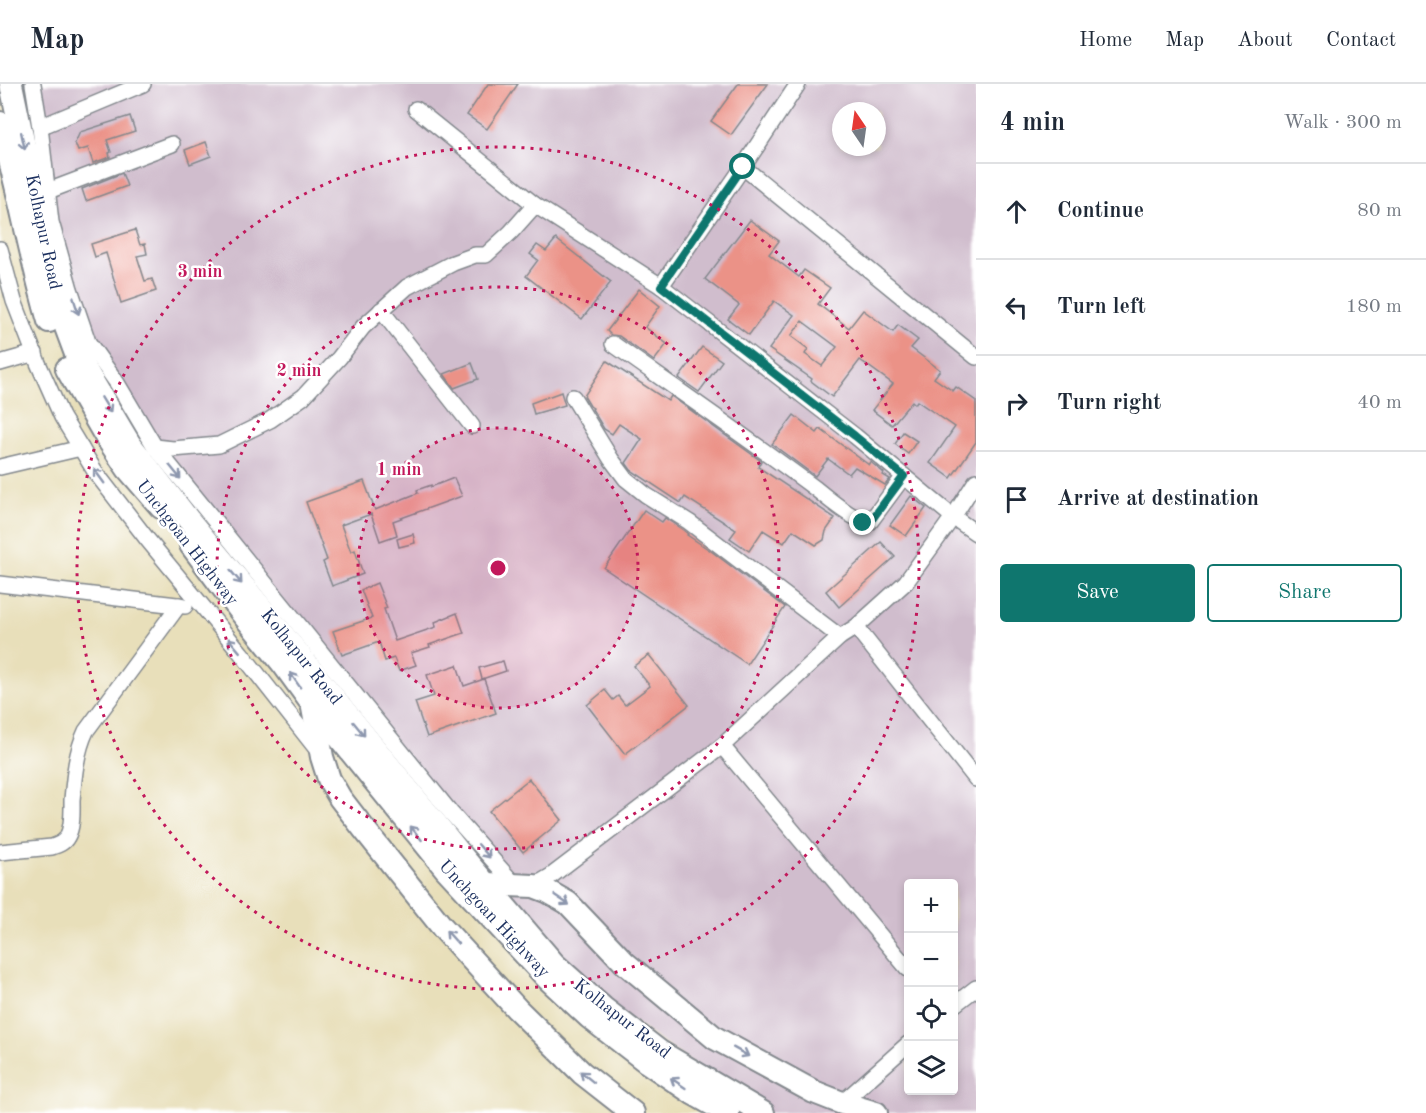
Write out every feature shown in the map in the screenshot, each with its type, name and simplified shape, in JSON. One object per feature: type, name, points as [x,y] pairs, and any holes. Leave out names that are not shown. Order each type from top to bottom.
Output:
[{"type":"highway","name":"Kolhapur Road","points":[[11,84],[60,311],[76,354],[129,443],[458,852],[554,964],[603,1008],[660,1052],[763,1113]]},
{"type":"highway","name":"Unchgoan Highway","points":[[0,123],[11,160],[39,288],[54,339],[68,371],[105,435],[128,469],[175,524],[313,705],[446,869],[548,979],[589,1017],[647,1062],[694,1094],[728,1113]]},
{"type":"highway","points":[[313,705],[322,757],[329,779],[340,798],[364,829],[444,928],[517,1009],[574,1065],[633,1113]]},
{"type":"highway","points":[[486,884],[524,885],[547,891],[568,903],[625,963],[715,1038],[813,1092],[876,1113]]},
{"type":"street","points":[[33,84],[51,222],[88,342],[117,382],[154,447],[451,813],[524,885],[551,876],[722,746],[840,637],[856,627],[906,582],[976,482]]},
{"type":"street","points":[[40,127],[143,84]]},
{"type":"street","points":[[661,286],[798,84]]},
{"type":"street","points":[[416,109],[535,205],[661,286],[976,533]]},
{"type":"street","points":[[48,191],[172,144]]},
{"type":"street","points":[[743,167],[976,357]]},
{"type":"street","points":[[154,447],[173,449],[219,445],[270,420],[303,397],[339,358],[363,327],[407,287],[453,263],[475,255],[486,255],[535,205]]},
{"type":"street","points":[[0,249],[14,301],[62,417],[96,473],[322,757]]},
{"type":"street","points":[[381,310],[472,426]]},
{"type":"street","points":[[613,344],[863,523],[870,522],[904,476]]},
{"type":"street","points":[[0,363],[35,353]]},
{"type":"street","points":[[573,397],[626,479],[646,495],[689,522],[840,637]]},
{"type":"street","points":[[0,466],[81,448]]},
{"type":"street","points":[[0,584],[203,607]]},
{"type":"street","points":[[0,852],[52,847],[67,838],[70,829],[74,780],[81,743],[86,731],[179,605]]},
{"type":"street","points":[[856,627],[976,779]]},
{"type":"street","points":[[722,746],[904,963]]},
{"type":"street","points":[[958,1002],[976,988]]},
{"type":"street","points":[[842,1103],[904,1048]]},
{"type":"shaded area","points":[[11,84],[976,84],[976,1113],[763,1113],[565,974],[100,395]]},
{"type":"building","points":[[488,84],[518,84],[487,129],[467,115]]},
{"type":"building","points":[[738,84],[768,84],[731,135],[711,121]]},
{"type":"building","points":[[130,116],[135,131],[107,140],[111,152],[110,157],[93,163],[88,148],[78,151],[75,143],[80,132]]},
{"type":"building","points":[[206,142],[211,156],[190,164],[185,150]]},
{"type":"building","points":[[122,173],[127,186],[86,201],[82,189]]},
{"type":"building","points":[[750,220],[779,241],[769,254],[799,277],[804,270],[830,288],[818,304],[849,328],[863,310],[893,332],[898,325],[918,340],[911,348],[940,370],[934,378],[953,391],[956,387],[976,401],[976,442],[951,478],[930,463],[955,427],[917,401],[915,404],[912,401],[892,425],[872,410],[893,384],[860,360],[832,397],[811,381],[812,379],[769,349],[794,315],[774,301],[749,335],[728,319],[739,305],[705,279]],"holes":[[[802,321],[837,347],[822,366],[805,354],[808,349],[791,336]]]},
{"type":"building","points":[[135,230],[140,245],[145,244],[147,254],[137,256],[145,281],[152,279],[156,291],[121,303],[106,253],[95,257],[91,244]]},
{"type":"building","points":[[556,239],[611,282],[582,319],[526,276],[538,260],[530,254],[537,245],[546,251]]},
{"type":"building","points":[[639,289],[660,306],[645,327],[667,344],[654,361],[619,336],[611,335],[607,331]]},
{"type":"building","points":[[702,347],[722,361],[699,392],[679,378]]},
{"type":"building","points":[[607,361],[668,401],[671,396],[761,461],[758,467],[835,518],[826,531],[824,540],[816,545],[793,530],[784,543],[763,530],[749,551],[730,538],[736,530],[685,497],[681,503],[631,470],[626,463],[642,439],[619,424],[612,434],[604,429],[584,396]]},
{"type":"building","points":[[472,363],[478,379],[454,388],[444,374]]},
{"type":"building","points":[[561,392],[565,405],[534,414],[531,403]]},
{"type":"building","points":[[794,415],[817,433],[820,429],[869,465],[871,462],[890,479],[885,485],[855,467],[849,474],[828,459],[815,476],[772,444]]},
{"type":"building","points":[[903,432],[917,441],[908,454],[895,444]]},
{"type":"building","points":[[454,478],[462,496],[393,521],[397,535],[380,541],[371,514],[341,525],[351,552],[355,550],[363,574],[332,586],[323,562],[327,560],[306,502],[364,481],[375,510],[418,493],[417,490]]},
{"type":"building","points":[[911,496],[926,508],[906,536],[890,525]]},
{"type":"building","points":[[644,510],[662,522],[665,518],[683,530],[785,607],[747,664],[604,568]]},
{"type":"building","points":[[413,534],[415,543],[399,547],[397,539]]},
{"type":"building","points":[[881,542],[895,557],[839,607],[826,591]]},
{"type":"building","points":[[377,583],[387,608],[384,609],[395,641],[436,627],[435,622],[457,613],[464,633],[411,653],[416,665],[399,671],[394,658],[385,661],[379,642],[342,655],[333,631],[372,618],[361,590]]},
{"type":"building","points":[[649,655],[689,705],[625,754],[587,705],[605,690],[613,700],[618,696],[625,705],[650,686],[634,666]]},
{"type":"building","points":[[503,661],[506,671],[482,679],[479,668]]},
{"type":"building","points":[[457,665],[464,686],[484,679],[496,713],[427,737],[415,702],[434,696],[427,675]]},
{"type":"building","points":[[529,779],[562,820],[523,852],[489,811]]},
{"type":"route","points":[[743,167],[661,286],[904,476],[870,522],[863,523]]}]
